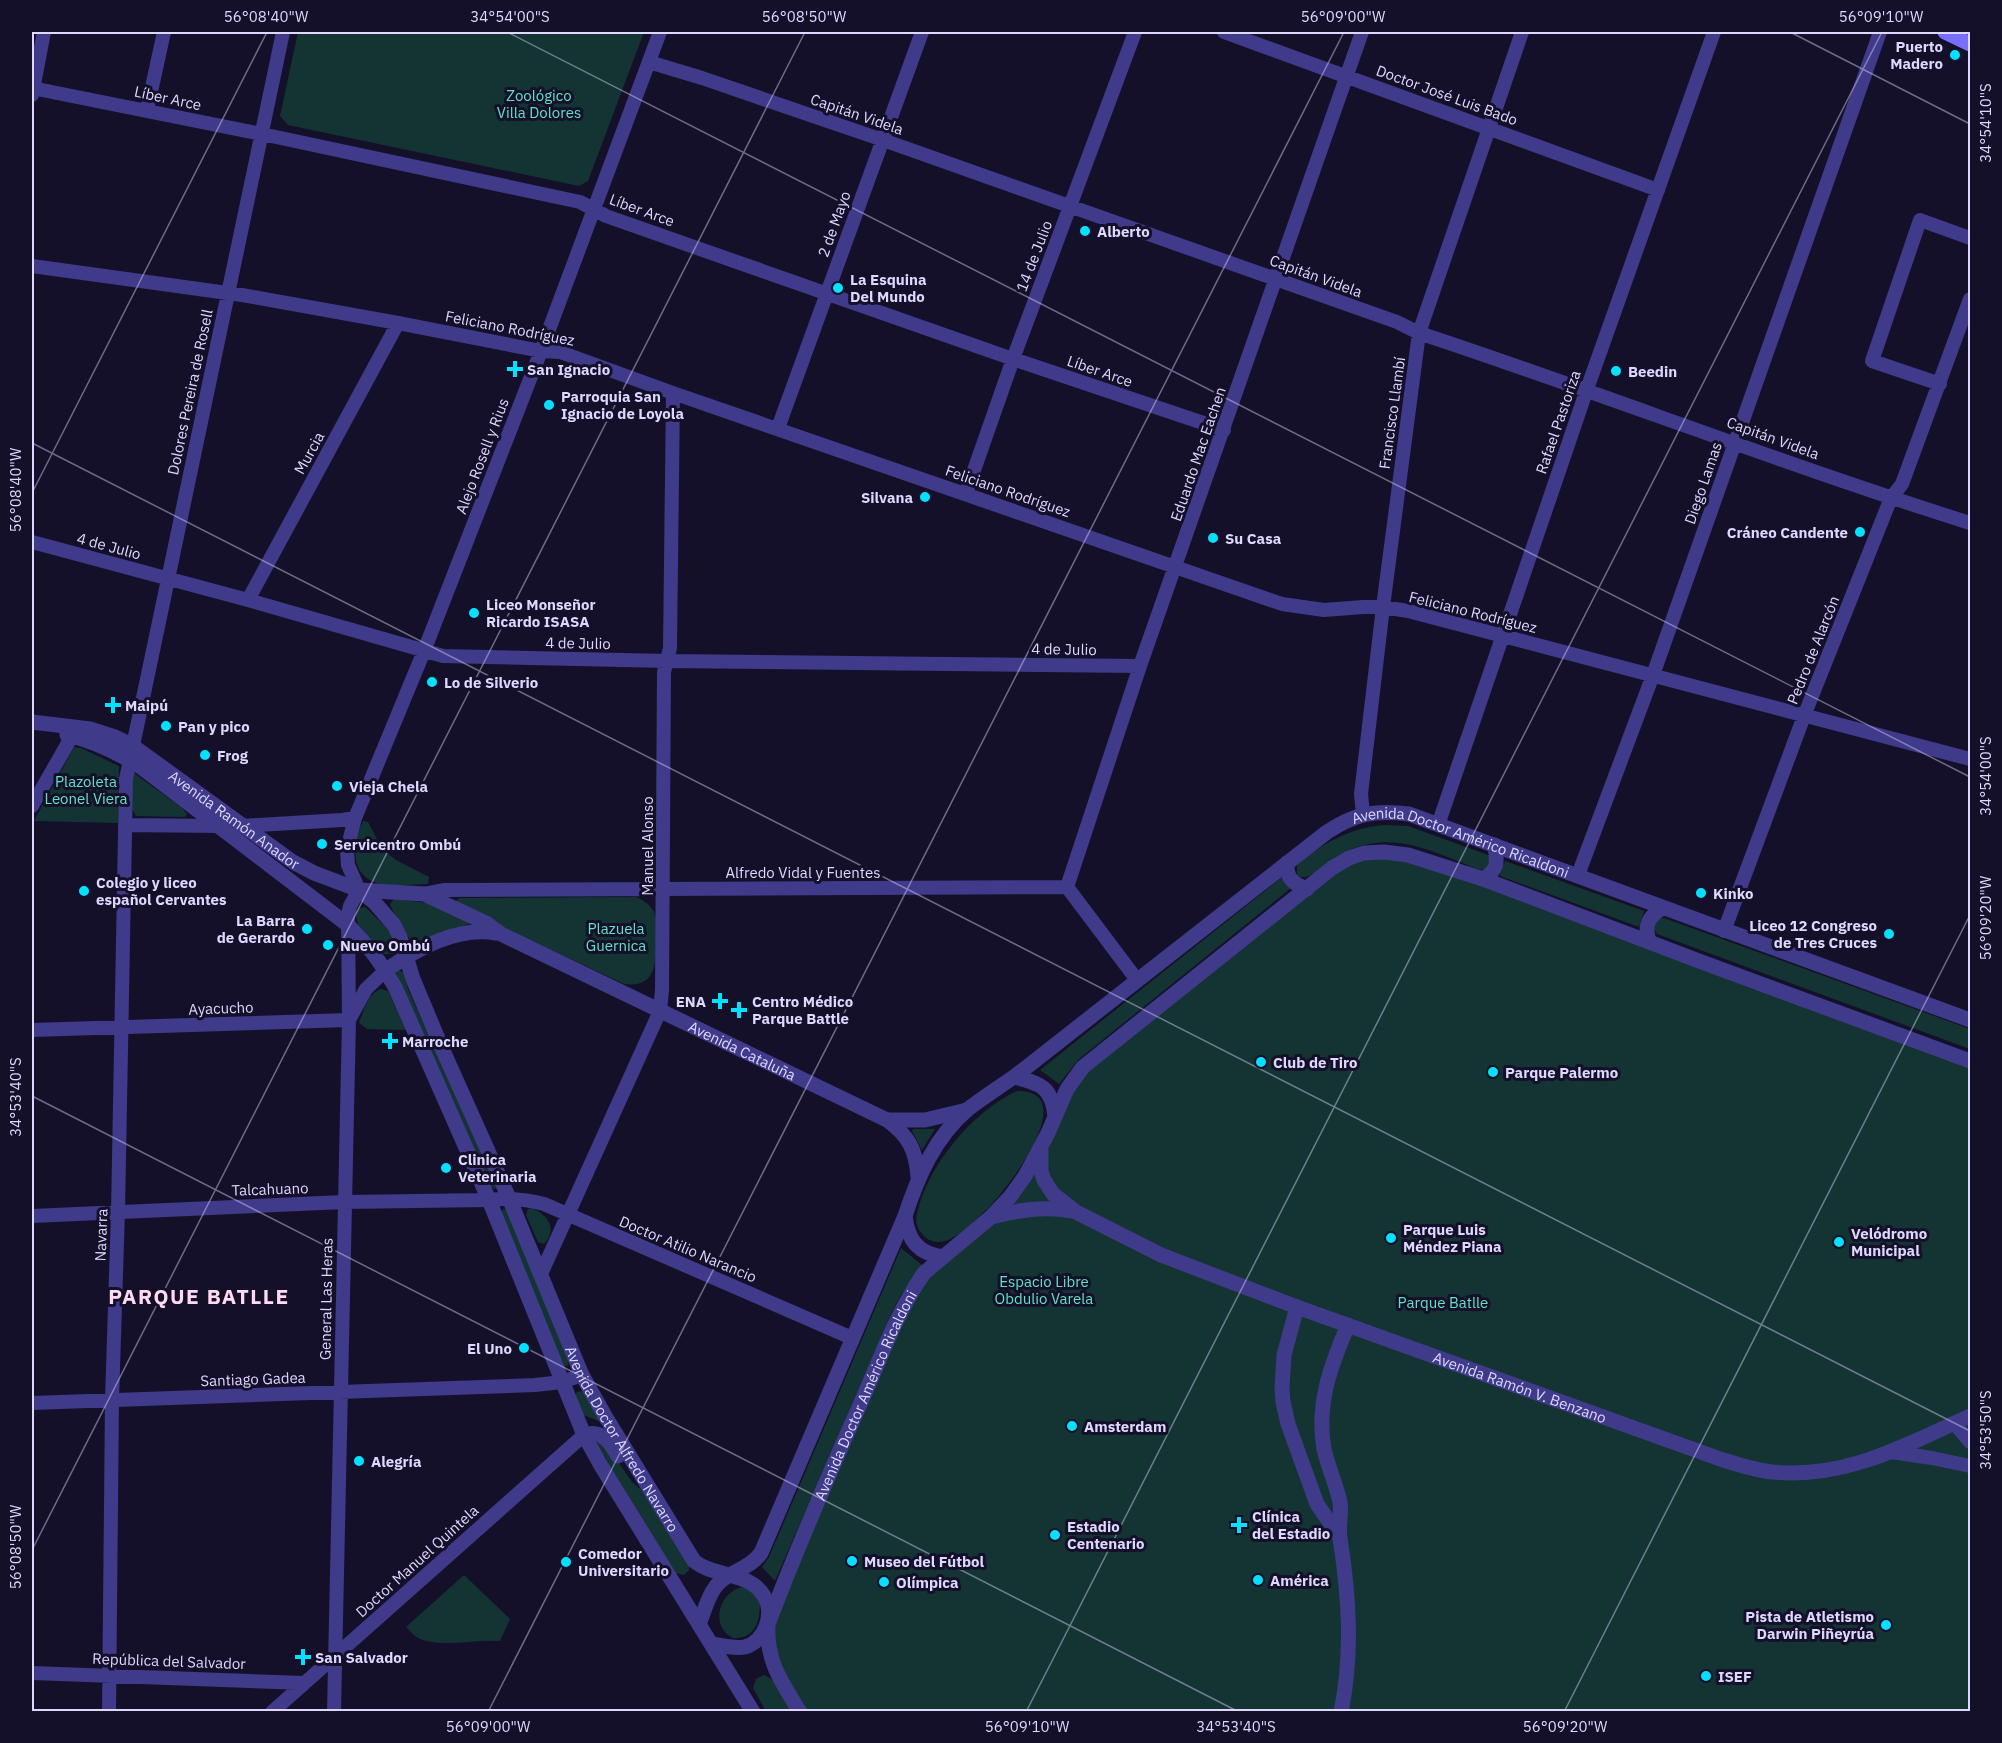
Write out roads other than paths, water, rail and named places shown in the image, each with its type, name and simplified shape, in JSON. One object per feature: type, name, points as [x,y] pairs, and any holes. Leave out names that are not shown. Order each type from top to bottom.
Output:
[{"type":"main road","points":[[1945,32],[1971,44]]},
{"type":"street","points":[[32,90],[44,32]]},
{"type":"street","points":[[147,110],[164,32]]},
{"type":"street","name":"Dolores Pereira de Rosell","points":[[131,753],[283,32]]},
{"type":"street","name":"Alejo Rosell y Rius","points":[[359,890],[351,876],[347,850],[355,818],[424,651],[541,351],[660,32]]},
{"type":"street","name":"2 de Mayo","points":[[778,428],[922,32]]},
{"type":"street","name":"14 de Julio","points":[[966,493],[1013,359],[1135,32]]},
{"type":"street","name":"Doctor José Luis Bado","points":[[1224,32],[1658,190]]},
{"type":"street","name":"Eduardo Mac Eachen","points":[[1067,887],[1140,666],[1362,32]]},
{"type":"street","name":"Francisco Llambí","points":[[1363,814],[1361,794],[1419,333],[1522,32]]},
{"type":"street","name":"Rafael Pastoriza","points":[[1438,825],[1501,636],[1713,32]]},
{"type":"street","name":"Diego Lamas","points":[[1578,875],[1653,675],[1880,32]]},
{"type":"street","name":"Capitán Videla","points":[[649,62],[883,140],[1397,322],[1419,333],[1587,389],[1891,498],[1971,523]]},
{"type":"street","name":"Líber Arce","points":[[32,90],[147,110],[580,202],[606,216],[1013,359],[1224,430]]},
{"type":"street","points":[[1940,384],[1872,361],[1920,220],[1971,238]]},
{"type":"street","name":"Feliciano Rodríguez","points":[[32,266],[229,293],[541,351],[560,352],[1282,604],[1324,610],[1383,608],[1408,611],[1971,759]]},
{"type":"street","name":"Pedro de Alarcón","points":[[1724,931],[1804,716],[1891,498],[1902,484],[1970,302]]},
{"type":"street","name":"Murcia","points":[[248,600],[399,323]]},
{"type":"street","name":"Manuel Alonso","points":[[541,1274],[660,1011],[664,672],[670,648],[673,393]]},
{"type":"street","name":"4 de Julio","points":[[32,542],[248,600],[443,656],[667,662],[1140,666]]},
{"type":"street","name":"Avenida Ramón Anador","points":[[32,722],[90,729],[131,753],[242,826],[292,862],[359,890],[375,903],[394,925],[406,957]]},
{"type":"street","name":"Avenida Ramón Anador","points":[[32,727],[86,739],[131,753],[219,826],[348,925],[370,948],[386,970]]},
{"type":"street","points":[[32,806],[72,736]]},
{"type":"street","name":"Navarra","points":[[110,1712],[112,1400],[126,779],[131,753]]},
{"type":"street","name":"Avenida Doctor Américo Ricaldoni","points":[[699,1624],[714,1589],[730,1575],[752,1563],[761,1553],[905,1216],[918,1177],[929,1157],[967,1110],[1014,1077],[1345,820],[1363,814],[1386,811],[1401,813],[1578,875],[1724,931],[1971,1020]]},
{"type":"street","points":[[242,826],[355,818]]},
{"type":"street","points":[[125,825],[219,826]]},
{"type":"street","points":[[1482,879],[1492,873],[1497,863],[1495,845]]},
{"type":"street","name":"Avenida Doctor Américo Ricaldoni","points":[[800,1712],[771,1663],[768,1648],[768,1624],[899,1315],[924,1274],[992,1217],[1025,1176],[1073,1079],[1096,1055],[1349,858],[1374,853],[1408,855],[1482,879],[1971,1060]]},
{"type":"street","points":[[1287,863],[1287,872],[1291,880],[1307,889]]},
{"type":"street","points":[[1067,887],[1137,980]]},
{"type":"street","name":"Alfredo Vidal y Fuentes","points":[[424,894],[445,890],[1067,887]]},
{"type":"street","name":"Avenida Cataluña","points":[[359,890],[424,894],[486,923],[501,934],[887,1120],[909,1142],[915,1154],[918,1177]]},
{"type":"street","name":"General Las Heras","points":[[334,1712],[349,1020],[348,925],[350,906],[359,890]]},
{"type":"street","points":[[1649,942],[1646,931],[1650,917],[1663,908]]},
{"type":"street","name":"Avenida Cataluña","points":[[386,970],[432,944],[463,934],[483,931],[501,934]]},
{"type":"street","name":"Avenida Doctor Alfredo Navarro","points":[[406,957],[441,1046],[509,1198],[582,1375],[694,1561],[708,1569],[753,1584],[764,1595],[767,1602],[768,1624]]},
{"type":"street","points":[[349,1020],[366,989],[386,970]]},
{"type":"street","name":"Avenida Doctor Alfredo Navarro","points":[[386,970],[489,1200],[584,1434],[600,1464],[712,1644]]},
{"type":"street","name":"Ayacucho","points":[[32,1030],[349,1020]]},
{"type":"street","points":[[1014,1077],[1034,1082],[1045,1089],[1054,1103],[1055,1116]]},
{"type":"street","name":"Avenida Cataluña","points":[[887,1120],[925,1120],[967,1110]]},
{"type":"street","name":"Avenida Ramón V. Benzano","points":[[1041,1147],[1041,1171],[1053,1194],[1076,1212],[1179,1263],[1695,1451],[1749,1467],[1793,1473],[1831,1471],[1891,1452],[1971,1416]]},
{"type":"street","name":"Talcahuano","points":[[32,1216],[344,1202],[509,1198]]},
{"type":"street","name":"Doctor Atilio Narancio","points":[[509,1198],[530,1200],[567,1215],[852,1338]]},
{"type":"street","name":"Avenida Ramón V. Benzano","points":[[992,1217],[1038,1208],[1076,1212]]},
{"type":"street","points":[[905,1216],[909,1237],[916,1245],[932,1255],[943,1257]]},
{"type":"street","points":[[1297,1307],[1284,1355],[1283,1402],[1288,1424],[1317,1504],[1339,1536]]},
{"type":"street","points":[[1341,1712],[1347,1674],[1349,1609],[1339,1536],[1340,1503],[1324,1450],[1322,1413],[1326,1381],[1348,1325]]},
{"type":"street","name":"Santiago Gadea","points":[[32,1403],[535,1385],[562,1382],[582,1375]]},
{"type":"street","points":[[1954,1423],[1971,1442]]},
{"type":"street","points":[[584,1434],[592,1432],[604,1436],[611,1443],[633,1480],[652,1492]]},
{"type":"street","name":"Doctor Manuel Quintela","points":[[272,1712],[584,1434]]},
{"type":"street","points":[[1891,1452],[1971,1466]]},
{"type":"street","points":[[712,1644],[732,1647],[746,1646],[757,1641],[768,1624]]},
{"type":"street","points":[[712,1644],[753,1712]]},
{"type":"street","name":"República del Salvador","points":[[32,1673],[304,1683]]},
{"type":"place","name":"Puerto Madero","points":[[1955,55]]},
{"type":"place","name":"Alberto","points":[[1085,231]]},
{"type":"place","name":"La Esquina Del Mundo","points":[[838,288]]},
{"type":"place","name":"San Ignacio","points":[[515,369]]},
{"type":"place","name":"Beedin","points":[[1616,371]]},
{"type":"place","name":"Parroquia San Ignacio de Loyola","points":[[549,405]]},
{"type":"place","name":"Silvana","points":[[925,497]]},
{"type":"place","name":"Cráneo Candente","points":[[1860,532]]},
{"type":"place","name":"Su Casa","points":[[1213,538]]},
{"type":"place","name":"Liceo Monseñor Ricardo ISASA","points":[[474,613]]},
{"type":"place","name":"Lo de Silverio","points":[[432,682]]},
{"type":"place","name":"Maipú","points":[[113,705]]},
{"type":"place","name":"Pan y pico","points":[[166,726]]},
{"type":"place","name":"Frog","points":[[205,755]]},
{"type":"place","name":"Vieja Chela","points":[[337,786]]},
{"type":"place","name":"Servicentro Ombú","points":[[322,844]]},
{"type":"place","name":"Colegio y liceo español Cervantes","points":[[84,891]]},
{"type":"place","name":"Kinko","points":[[1701,893]]},
{"type":"place","name":"La Barra de Gerardo","points":[[307,929]]},
{"type":"place","name":"Liceo 12 Congreso de Tres Cruces","points":[[1889,934]]},
{"type":"place","name":"Nuevo Ombú","points":[[328,945]]},
{"type":"place","name":"ENA","points":[[720,1001]]},
{"type":"place","name":"Centro Médico Parque Battle","points":[[739,1010]]},
{"type":"place","name":"Marroche","points":[[390,1041]]},
{"type":"place","name":"Club de Tiro","points":[[1261,1062]]},
{"type":"place","name":"Parque Palermo","points":[[1493,1072]]},
{"type":"place","name":"Clinica Veterinaria","points":[[446,1168]]},
{"type":"place","name":"Parque Luis Méndez Piana","points":[[1391,1238]]},
{"type":"place","name":"Velódromo Municipal","points":[[1839,1242]]},
{"type":"place","name":"El Uno","points":[[524,1348]]},
{"type":"place","name":"Amsterdam","points":[[1072,1426]]},
{"type":"place","name":"Alegría","points":[[359,1461]]},
{"type":"place","name":"Clínica del Estadio","points":[[1239,1525]]},
{"type":"place","name":"Estadio Centenario","points":[[1055,1535]]},
{"type":"place","name":"Museo del Fútbol","points":[[852,1561]]},
{"type":"place","name":"Comedor Universitario","points":[[566,1562]]},
{"type":"place","name":"América","points":[[1258,1580]]},
{"type":"place","name":"Olímpica","points":[[884,1582]]},
{"type":"place","name":"Pista de Atletismo Darwin Piñeyrúa","points":[[1886,1625]]},
{"type":"place","name":"San Salvador","points":[[303,1657]]},
{"type":"place","name":"ISEF","points":[[1706,1676]]},
{"type":"district","name":"PARQUE BATLLE","points":[[199,1296]]},
{"type":"park label","name":"Zoológico Villa Dolores","points":[[539,104]]},
{"type":"park label","name":"Plazoleta Leonel Viera","points":[[86,790]]},
{"type":"park label","name":"Plazuela Guernica","points":[[616,936]]},
{"type":"park label","name":"Espacio Libre Obdulio Varela","points":[[1044,1290]]},
{"type":"park label","name":"Parque Batlle","points":[[1443,1302]]}]
